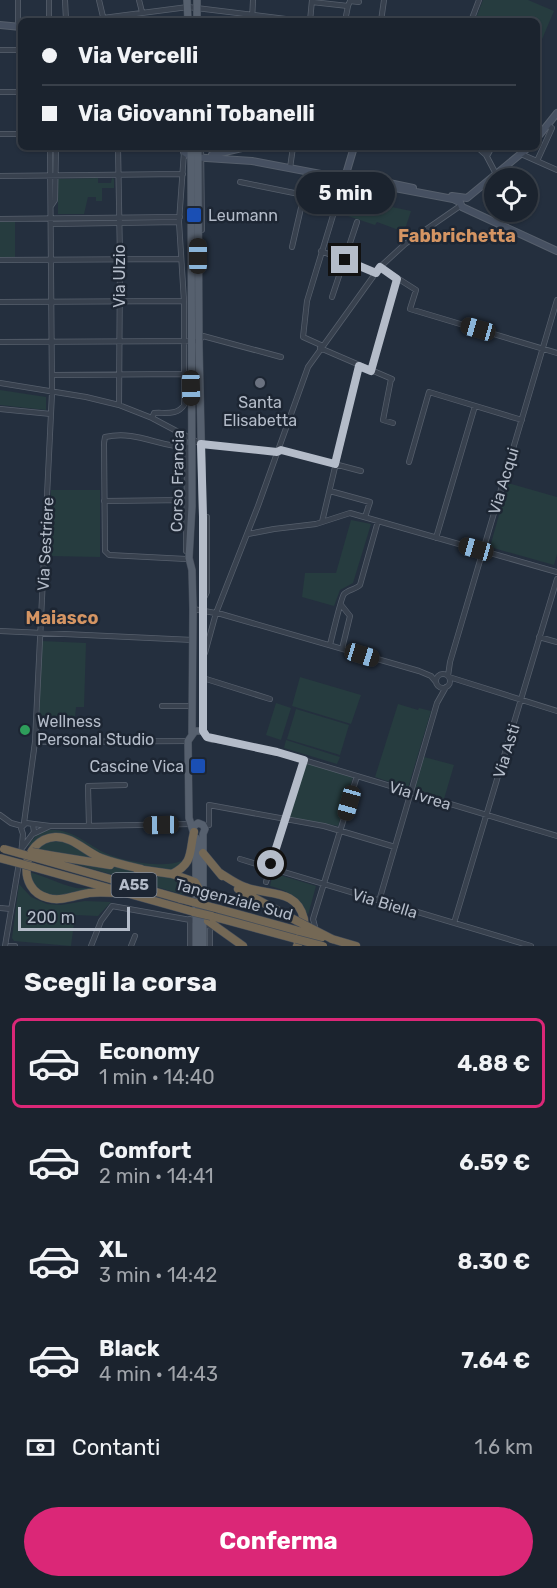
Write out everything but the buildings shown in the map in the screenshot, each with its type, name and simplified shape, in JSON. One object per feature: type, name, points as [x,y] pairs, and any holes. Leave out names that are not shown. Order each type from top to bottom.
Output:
[{"type":"highway","points":[[172,874],[190,860],[198,828]]},
{"type":"highway","points":[[121,892],[97,892],[62,899],[48,898],[35,891],[27,878],[29,853],[47,838],[62,837],[102,858],[141,869]]},
{"type":"highway","name":"Tangenziale Sud","points":[[2,848],[47,858],[181,899],[217,917],[321,946]]},
{"type":"highway","points":[[203,853],[230,884],[332,939]]},
{"type":"highway","name":"Tangenziale Sud","points":[[0,858],[176,908],[196,919],[217,917]]},
{"type":"highway","points":[[47,858],[172,874],[195,882],[203,896]]},
{"type":"highway","points":[[220,873],[244,887],[281,894],[294,901],[304,921],[302,935],[297,939]]},
{"type":"highway","points":[[217,917],[243,946]]},
{"type":"highway","name":"Tangenziale Sud","points":[[297,939],[332,939],[356,946]]},
{"type":"main road","points":[[197,0],[197,18]]},
{"type":"main road","name":"Corso Francia","points":[[193,150],[199,157],[200,231],[195,256],[203,517],[202,610],[205,640],[202,666],[203,731]]},
{"type":"main road","name":"Corso Francia","points":[[192,733],[193,609],[192,570],[189,558],[192,506],[187,340],[195,256],[200,150]]},
{"type":"main road","points":[[203,946],[196,919],[203,896],[203,853],[198,828],[189,818],[188,741],[192,733],[198,730],[212,738]]},
{"type":"main road","points":[[196,946],[195,882],[198,828]]},
{"type":"street","points":[[18,0],[19,18]]},
{"type":"street","points":[[49,0],[49,18]]},
{"type":"street","points":[[65,0],[67,18]]},
{"type":"street","points":[[99,0],[103,18]]},
{"type":"street","points":[[139,0],[142,12]]},
{"type":"street","points":[[252,15],[253,0]]},
{"type":"street","points":[[346,18],[350,0],[359,2]]},
{"type":"street","points":[[381,18],[384,0]]},
{"type":"street","points":[[472,18],[479,0]]},
{"type":"street","points":[[310,18],[312,1],[348,6]]},
{"type":"street","points":[[109,18],[186,4],[197,9],[277,18]]},
{"type":"street","points":[[0,50],[18,50]]},
{"type":"street","points":[[0,92],[18,92]]},
{"type":"street","points":[[540,134],[557,113]]},
{"type":"street","points":[[537,161],[552,128],[547,125]]},
{"type":"street","points":[[0,134],[18,134]]},
{"type":"street","points":[[50,150],[53,175]]},
{"type":"street","points":[[53,175],[56,150]]},
{"type":"street","name":"Via Ulzio","points":[[118,150],[119,405]]},
{"type":"street","name":"Corso Francia","points":[[174,413],[181,410],[184,405],[187,340],[180,259],[184,150]]},
{"type":"street","points":[[186,150],[199,157],[226,155],[345,176],[453,199],[557,251]]},
{"type":"street","points":[[226,155],[238,150]]},
{"type":"street","points":[[290,168],[293,150]]},
{"type":"street","points":[[353,150],[307,301],[303,336],[359,366],[392,379],[383,420],[393,423]]},
{"type":"street","points":[[480,150],[487,156],[493,168]]},
{"type":"street","points":[[487,156],[490,150]]},
{"type":"street","points":[[504,168],[526,150]]},
{"type":"street","points":[[521,154],[557,170]]},
{"type":"street","points":[[0,176],[183,174]]},
{"type":"street","name":"Via Sestriere","points":[[23,834],[35,742],[52,393],[51,206],[55,200],[53,175]]},
{"type":"street","points":[[240,182],[337,202]]},
{"type":"street","points":[[205,640],[248,534],[308,367],[380,267],[405,244],[463,203],[484,184]]},
{"type":"street","points":[[292,247],[304,195]]},
{"type":"street","points":[[0,219],[180,220]]},
{"type":"street","points":[[332,297],[357,222]]},
{"type":"street","points":[[321,251],[376,273]]},
{"type":"street","points":[[0,260],[180,259]]},
{"type":"street","points":[[380,267],[416,290],[410,309],[557,352]]},
{"type":"street","points":[[371,371],[397,279]]},
{"type":"street","name":"Via Acqui","points":[[445,675],[557,300]]},
{"type":"street","points":[[0,302],[184,301]]},
{"type":"street","points":[[0,342],[199,341],[203,336],[281,357]]},
{"type":"street","points":[[322,522],[359,366]]},
{"type":"street","points":[[52,375],[184,374]]},
{"type":"street","points":[[0,383],[86,397],[151,415],[184,434],[189,443],[277,452],[281,450],[361,471]]},
{"type":"street","points":[[409,462],[429,392],[522,420]]},
{"type":"street","points":[[436,537],[475,406]]},
{"type":"street","points":[[0,410],[51,414]]},
{"type":"street","points":[[151,415],[174,413],[168,426]]},
{"type":"street","name":"Corso Francia","points":[[186,559],[109,555],[103,546],[105,437],[138,436],[174,447],[189,443],[186,559],[191,640]]},
{"type":"street","points":[[330,491],[370,501],[365,517]]},
{"type":"street","name":"Corso Francia","points":[[104,501],[187,500]]},
{"type":"street","points":[[248,534],[322,522],[352,513],[557,572]]},
{"type":"street","points":[[330,645],[344,594],[360,585],[378,521]]},
{"type":"street","name":"Via Asti","points":[[454,923],[557,579]]},
{"type":"street","points":[[342,606],[350,616],[342,649]]},
{"type":"street","points":[[193,609],[216,613],[419,671],[431,676],[437,684],[437,703]]},
{"type":"street","points":[[0,631],[191,640]]},
{"type":"street","points":[[539,637],[557,642]]},
{"type":"street","points":[[419,671],[445,675],[466,684],[557,711]]},
{"type":"street","points":[[437,684],[445,675]]},
{"type":"street","points":[[445,675],[447,686]]},
{"type":"street","points":[[203,678],[270,699]]},
{"type":"street","points":[[379,901],[437,703],[447,686],[453,683],[466,684]]},
{"type":"street","points":[[437,684],[447,686]]},
{"type":"street","points":[[162,706],[193,706]]},
{"type":"street","name":"Via Ivrea","points":[[212,738],[277,752],[557,836]]},
{"type":"street","points":[[35,742],[188,741]]},
{"type":"street","points":[[266,882],[304,760]]},
{"type":"street","points":[[321,946],[313,924],[357,776]]},
{"type":"street","points":[[88,826],[88,786],[125,785]]},
{"type":"street","name":"Via Sestriere","points":[[28,803],[35,830],[32,835]]},
{"type":"street","points":[[0,815],[11,823],[23,825],[198,828],[209,805],[341,831],[395,847]]},
{"type":"street","points":[[22,848],[32,835],[50,826]]},
{"type":"street","points":[[15,946],[8,946],[11,909],[23,834],[32,835]]},
{"type":"street","name":"Via Biella","points":[[240,859],[531,946]]},
{"type":"street","points":[[93,946],[101,921],[112,906],[196,919],[210,927],[210,946]]},
{"type":"street","points":[[0,908],[11,909]]},
{"type":"street","points":[[190,946],[196,919]]},
{"type":"street","points":[[130,946],[135,936]]},
{"type":"green space","points":[[483,0],[528,0],[554,11],[540,44],[540,18],[476,18]]},
{"type":"green space","points":[[98,178],[98,183],[111,183],[112,178],[114,179],[114,188],[102,188],[102,201],[96,201],[96,197],[88,197],[84,214],[58,214],[58,179]]},
{"type":"green space","points":[[346,181],[396,192],[392,207],[411,211],[404,232],[377,222],[375,225],[336,212]]},
{"type":"green space","points":[[0,220],[15,220],[15,257],[0,257]]},
{"type":"green space","points":[[0,390],[46,397],[46,410],[0,405]]},
{"type":"green space","points":[[508,483],[557,497],[557,554],[554,565],[490,547]]},
{"type":"green space","points":[[51,490],[100,490],[100,557],[48,556]]},
{"type":"green space","points":[[351,520],[371,524],[353,583],[340,590],[334,606],[302,597],[305,573],[336,573]]},
{"type":"green space","points":[[41,641],[86,643],[84,707],[76,707],[75,717],[37,717]]},
{"type":"green space","points":[[300,677],[361,695],[351,724],[292,706]]},
{"type":"green space","points":[[276,703],[291,708],[281,740],[266,735]]},
{"type":"green space","points":[[398,704],[431,711],[408,788],[375,777]]},
{"type":"green space","points":[[296,709],[349,725],[340,755],[287,739]]},
{"type":"green space","points":[[286,740],[340,757],[337,764],[284,748]]},
{"type":"green space","points":[[424,757],[454,765],[444,799],[415,789]]},
{"type":"green space","points":[[306,763],[353,777],[338,826],[289,817]]},
{"type":"green space","points":[[47,830],[70,833],[103,852],[131,861],[153,864],[181,861],[185,863],[170,872],[114,861],[70,838],[27,846],[36,836]]},
{"type":"green space","points":[[56,840],[67,842],[97,861],[36,849],[40,844]]},
{"type":"green space","points":[[57,859],[148,872],[190,884],[186,885],[185,895]]},
{"type":"green space","points":[[29,872],[76,888],[95,889],[65,895],[47,894],[33,883]]},
{"type":"green space","points":[[273,873],[316,886],[308,915],[292,896],[270,886]]},
{"type":"green space","points":[[19,884],[31,897],[47,904],[61,905],[85,901],[111,902],[98,916],[75,915],[71,946],[14,941],[12,938]]},
{"type":"place","name":"Leumann","points":[[194,215]]},
{"type":"place","name":"Santa Elisabetta","points":[[260,383]]},
{"type":"place","name":"Wellness Personal Studio","points":[[25,730]]},
{"type":"place","name":"Cascine Vica","points":[[198,766]]},
{"type":"district","name":"Fabbrichetta","points":[[457,236]]},
{"type":"district","name":"Maiasco","points":[[62,618]]},
{"type":"route","points":[[271,864],[304,760],[207,737],[203,731],[201,444],[277,452],[281,450],[335,464],[359,366],[371,371],[397,279],[380,267],[376,273],[345,260]]}]
